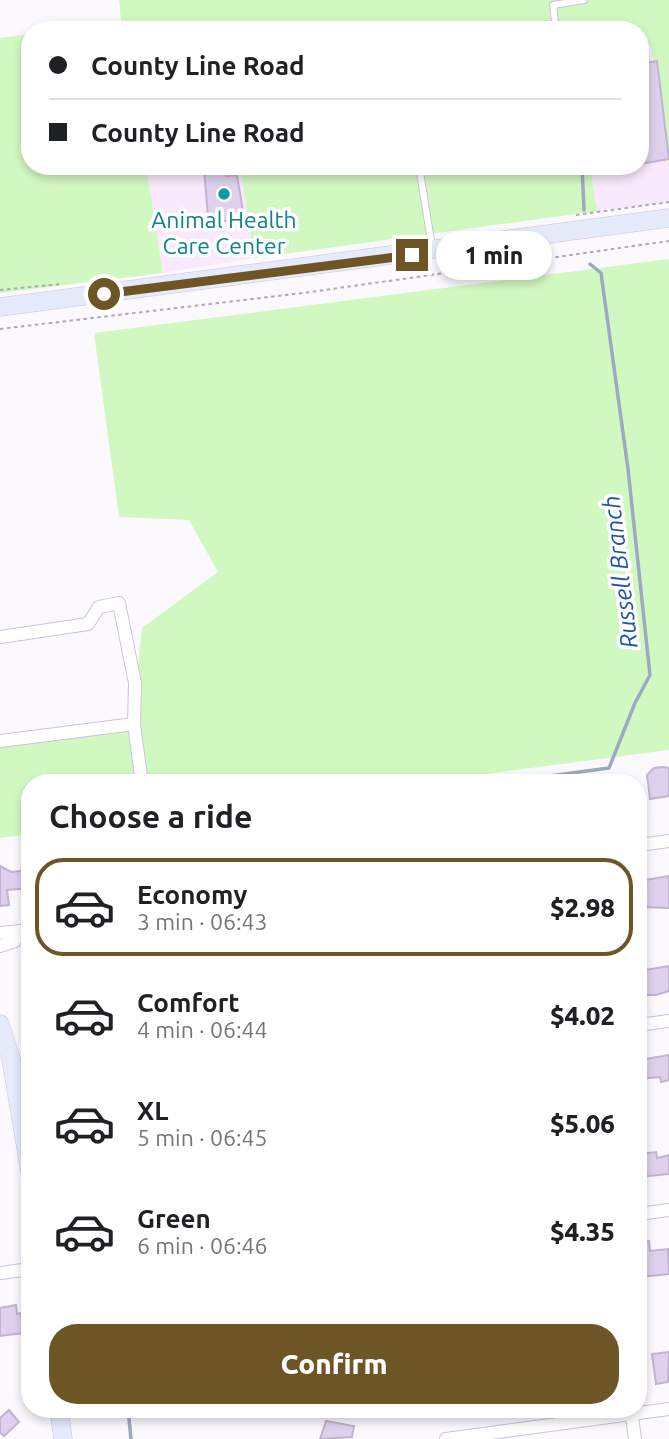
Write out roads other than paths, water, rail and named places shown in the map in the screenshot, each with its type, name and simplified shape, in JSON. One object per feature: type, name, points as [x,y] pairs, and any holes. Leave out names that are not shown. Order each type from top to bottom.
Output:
[{"type":"main road","points":[[0,307],[433,252],[669,218]]},
{"type":"main road","points":[[0,1024],[13,1069],[21,1117]]},
{"type":"main road","points":[[60,1418],[62,1439]]},
{"type":"street","points":[[0,637],[88,624],[99,607],[119,603],[135,683],[134,724],[141,774]]},
{"type":"street","points":[[0,741],[134,724]]},
{"type":"street","points":[[647,844],[669,841]]},
{"type":"street","points":[[0,933],[8,930],[21,933]]},
{"type":"street","points":[[0,946],[21,937]]},
{"type":"street","points":[[647,1024],[669,1021]]},
{"type":"street","points":[[647,1213],[669,1210]]},
{"type":"street","points":[[0,1273],[21,1270]]},
{"type":"street","points":[[647,1410],[669,1409]]},
{"type":"street","points":[[446,1439],[585,1418]]},
{"type":"street","points":[[632,1418],[635,1439]]},
{"type":"lane","points":[[555,21],[553,5],[584,0]]},
{"type":"lane","points":[[420,175],[433,252]]},
{"type":"waterway","name":"Russell Branch","points":[[582,175],[584,210]]},
{"type":"waterway","name":"Russell Branch","points":[[564,774],[609,768],[635,703],[650,675],[628,469],[601,273],[590,264]]},
{"type":"waterway","name":"Russell Branch","points":[[129,1418],[131,1439]]},
{"type":"place","name":"Animal Health Care Center","points":[[224,194]]}]
